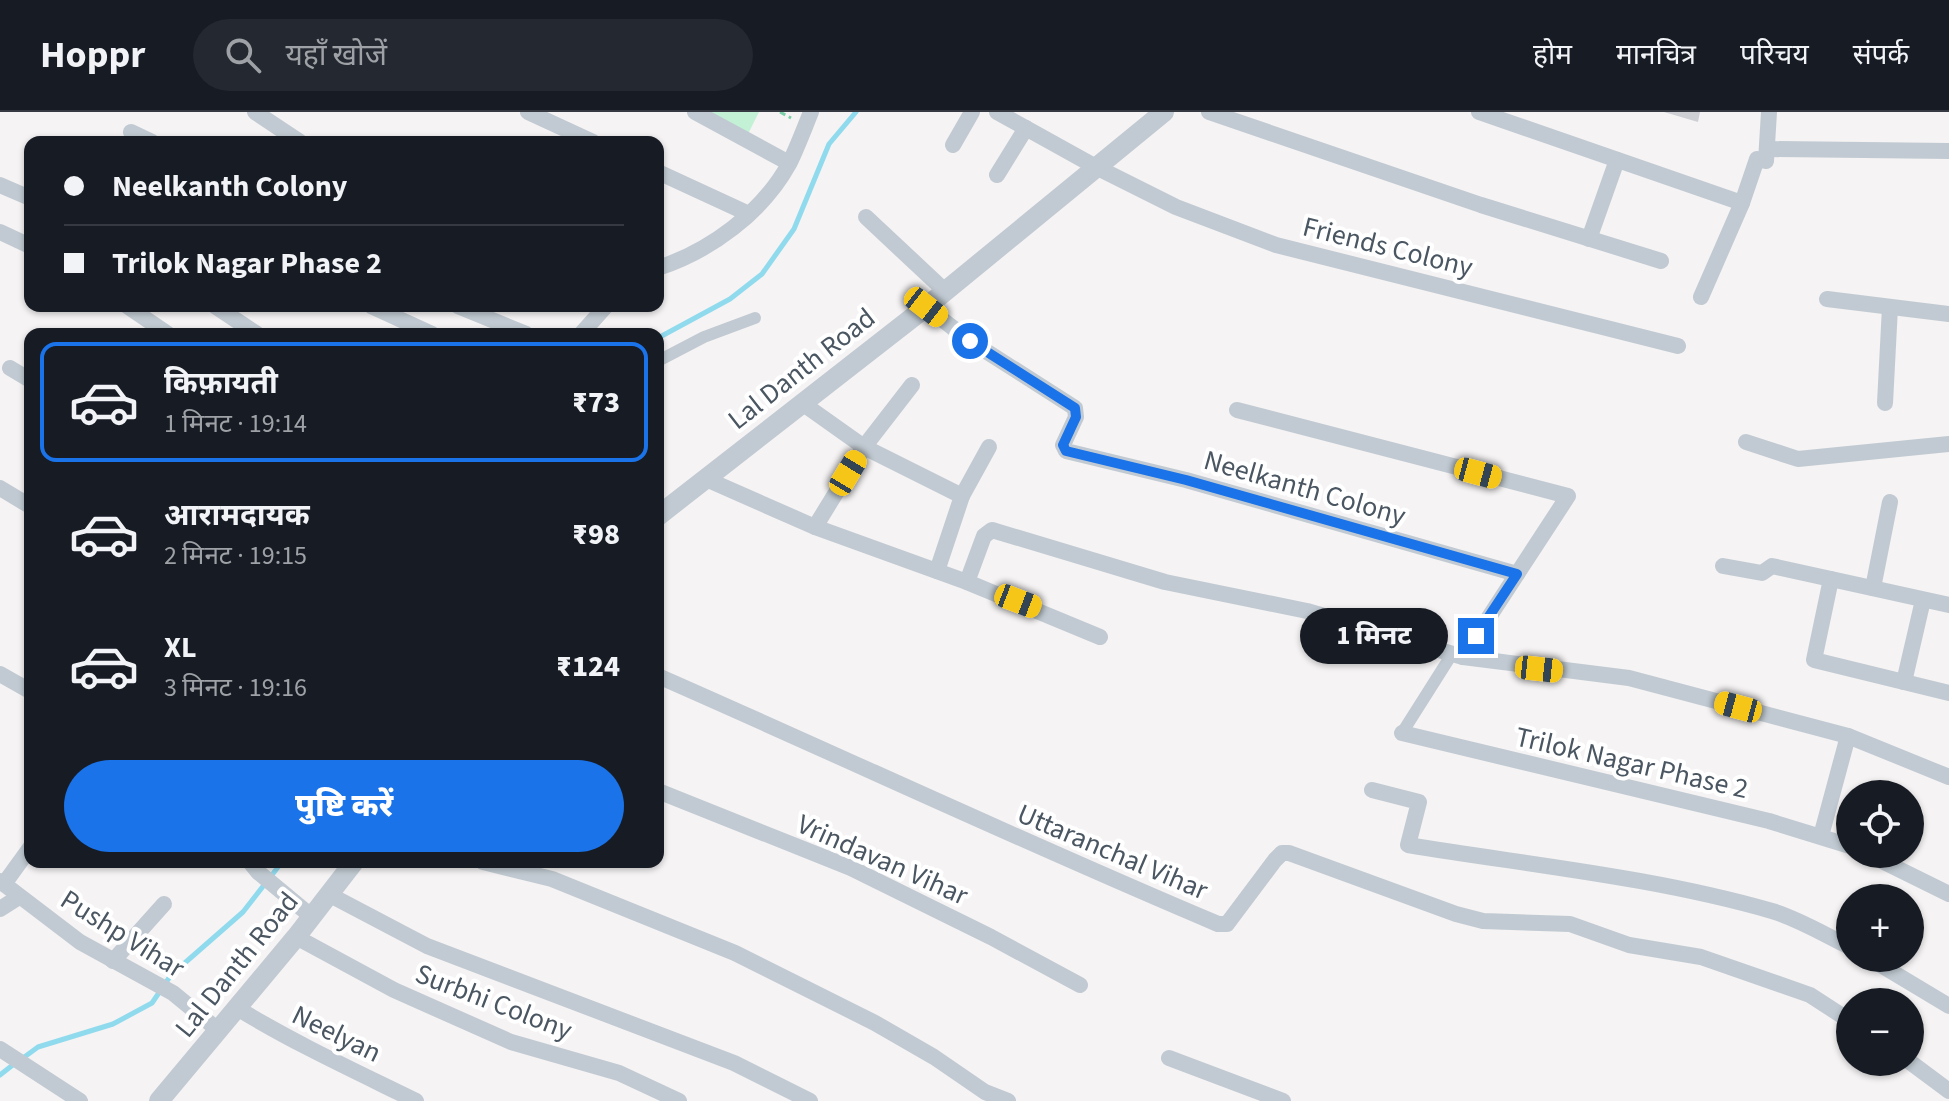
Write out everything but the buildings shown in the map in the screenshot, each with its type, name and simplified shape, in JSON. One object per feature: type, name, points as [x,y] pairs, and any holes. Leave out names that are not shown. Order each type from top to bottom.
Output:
[{"type":"street","points":[[255,112],[291,136]]},
{"type":"street","points":[[528,112],[580,136]]},
{"type":"street","points":[[695,112],[789,163]]},
{"type":"street","points":[[664,266],[677,262],[736,226],[749,214],[773,188],[789,163],[811,112]]},
{"type":"street","points":[[953,145],[972,112]]},
{"type":"street","name":"Friends Colony","points":[[997,112],[1019,120],[1096,167],[1176,207],[1276,245],[1678,346]]},
{"type":"street","name":"Lal Danth Road","points":[[664,511],[926,307],[1164,112]]},
{"type":"street","points":[[1209,112],[1467,200],[1661,261]]},
{"type":"street","points":[[1479,112],[1742,203]]},
{"type":"street","points":[[1701,297],[1742,203],[1757,159],[1766,161],[1769,112]]},
{"type":"street","points":[[997,175],[1019,120]]},
{"type":"street","points":[[131,132],[139,136]]},
{"type":"street","points":[[1768,149],[1949,151]]},
{"type":"street","points":[[1589,239],[1617,160]]},
{"type":"street","points":[[664,175],[749,214]]},
{"type":"street","points":[[0,185],[24,195]]},
{"type":"street","points":[[866,217],[945,291]]},
{"type":"street","points":[[0,232],[24,243]]},
{"type":"street","points":[[1827,299],[1949,314]]},
{"type":"street","name":"Neelkanth Colony","points":[[926,307],[970,341],[1075,408],[1076,417],[1063,445],[1066,451],[1186,480],[1517,574]]},
{"type":"street","points":[[1885,403],[1890,307]]},
{"type":"street","points":[[136,312],[159,328]]},
{"type":"street","points":[[224,312],[248,328]]},
{"type":"street","points":[[384,312],[419,328]]},
{"type":"street","points":[[473,312],[511,328]]},
{"type":"street","points":[[586,328],[601,312]]},
{"type":"street","points":[[664,358],[704,337],[755,318]]},
{"type":"street","points":[[10,368],[24,376]]},
{"type":"street","points":[[815,527],[864,447],[912,385]]},
{"type":"street","points":[[802,403],[864,447],[962,496]]},
{"type":"street","points":[[1237,410],[1568,496],[1517,574],[1402,733]]},
{"type":"street","points":[[1746,442],[1798,459],[1949,444]]},
{"type":"street","points":[[937,571],[962,496],[989,447]]},
{"type":"street","points":[[706,479],[815,527],[967,582],[1100,637]]},
{"type":"street","points":[[0,488],[24,502]]},
{"type":"street","points":[[1873,588],[1890,502]]},
{"type":"street","points":[[967,582],[984,536],[992,530],[1165,582],[1307,611],[1458,656],[1629,678],[1848,736],[1949,777]]},
{"type":"street","points":[[1723,566],[1762,573],[1772,566],[1949,605]]},
{"type":"street","points":[[1831,579],[1814,660],[1949,693]]},
{"type":"street","points":[[1904,682],[1923,600]]},
{"type":"street","points":[[0,674],[24,688]]},
{"type":"street","name":"Uttaranchal Vihar","points":[[664,679],[836,754],[1054,856],[1218,924],[1227,924],[1232,919],[1275,860],[1282,853],[1289,853],[1483,921],[1570,924],[1629,945],[1701,957],[1810,995],[1836,1012]]},
{"type":"street","name":"Trilok Nagar Phase 2","points":[[1402,733],[1597,782],[1695,802],[1836,841]]},
{"type":"street","points":[[1821,836],[1848,736]]},
{"type":"street","points":[[1372,790],[1419,802],[1408,845],[1561,868],[1698,894],[1774,912],[1836,941]]},
{"type":"street","name":"Vrindavan Vihar","points":[[664,793],[851,868],[1080,985]]},
{"type":"street","points":[[2,883],[24,856]]},
{"type":"street","points":[[255,868],[311,916]]},
{"type":"street","name":"Lal Danth Road","points":[[159,1101],[350,868]]},
{"type":"street","points":[[507,868],[552,879],[735,953],[875,1023],[934,1057],[985,1092],[1008,1101]]},
{"type":"street","points":[[1896,868],[1949,894]]},
{"type":"street","name":"Pushp Vihar","points":[[2,883],[80,942],[173,993],[218,1030]]},
{"type":"street","points":[[330,895],[427,946],[734,1063],[810,1101]]},
{"type":"street","points":[[0,909],[19,897]]},
{"type":"street","points":[[113,961],[164,904]]},
{"type":"street","name":"Surbhi Colony","points":[[296,937],[394,990],[511,1042],[619,1073],[679,1101]]},
{"type":"street","points":[[1892,972],[1949,1006]]},
{"type":"street","name":"Neelyan","points":[[237,1008],[284,1037],[416,1101]]},
{"type":"street","points":[[0,1049],[80,1101]]},
{"type":"street","points":[[1169,1058],[1283,1101]]},
{"type":"street","points":[[1924,1072],[1949,1091]]},
{"type":"green space","points":[[706,112],[759,112],[748,134]]},
{"type":"waterway","points":[[664,335],[730,299],[762,274],[794,229],[829,144],[856,112]]},
{"type":"waterway","points":[[23,1058],[38,1047],[113,1024],[152,1003],[171,975],[243,912],[277,868]]},
{"type":"waterway","points":[[0,1075],[14,1064]]},
{"type":"route","points":[[970,341],[1075,408],[1076,417],[1063,445],[1066,451],[1186,480],[1517,574],[1476,636]]}]
